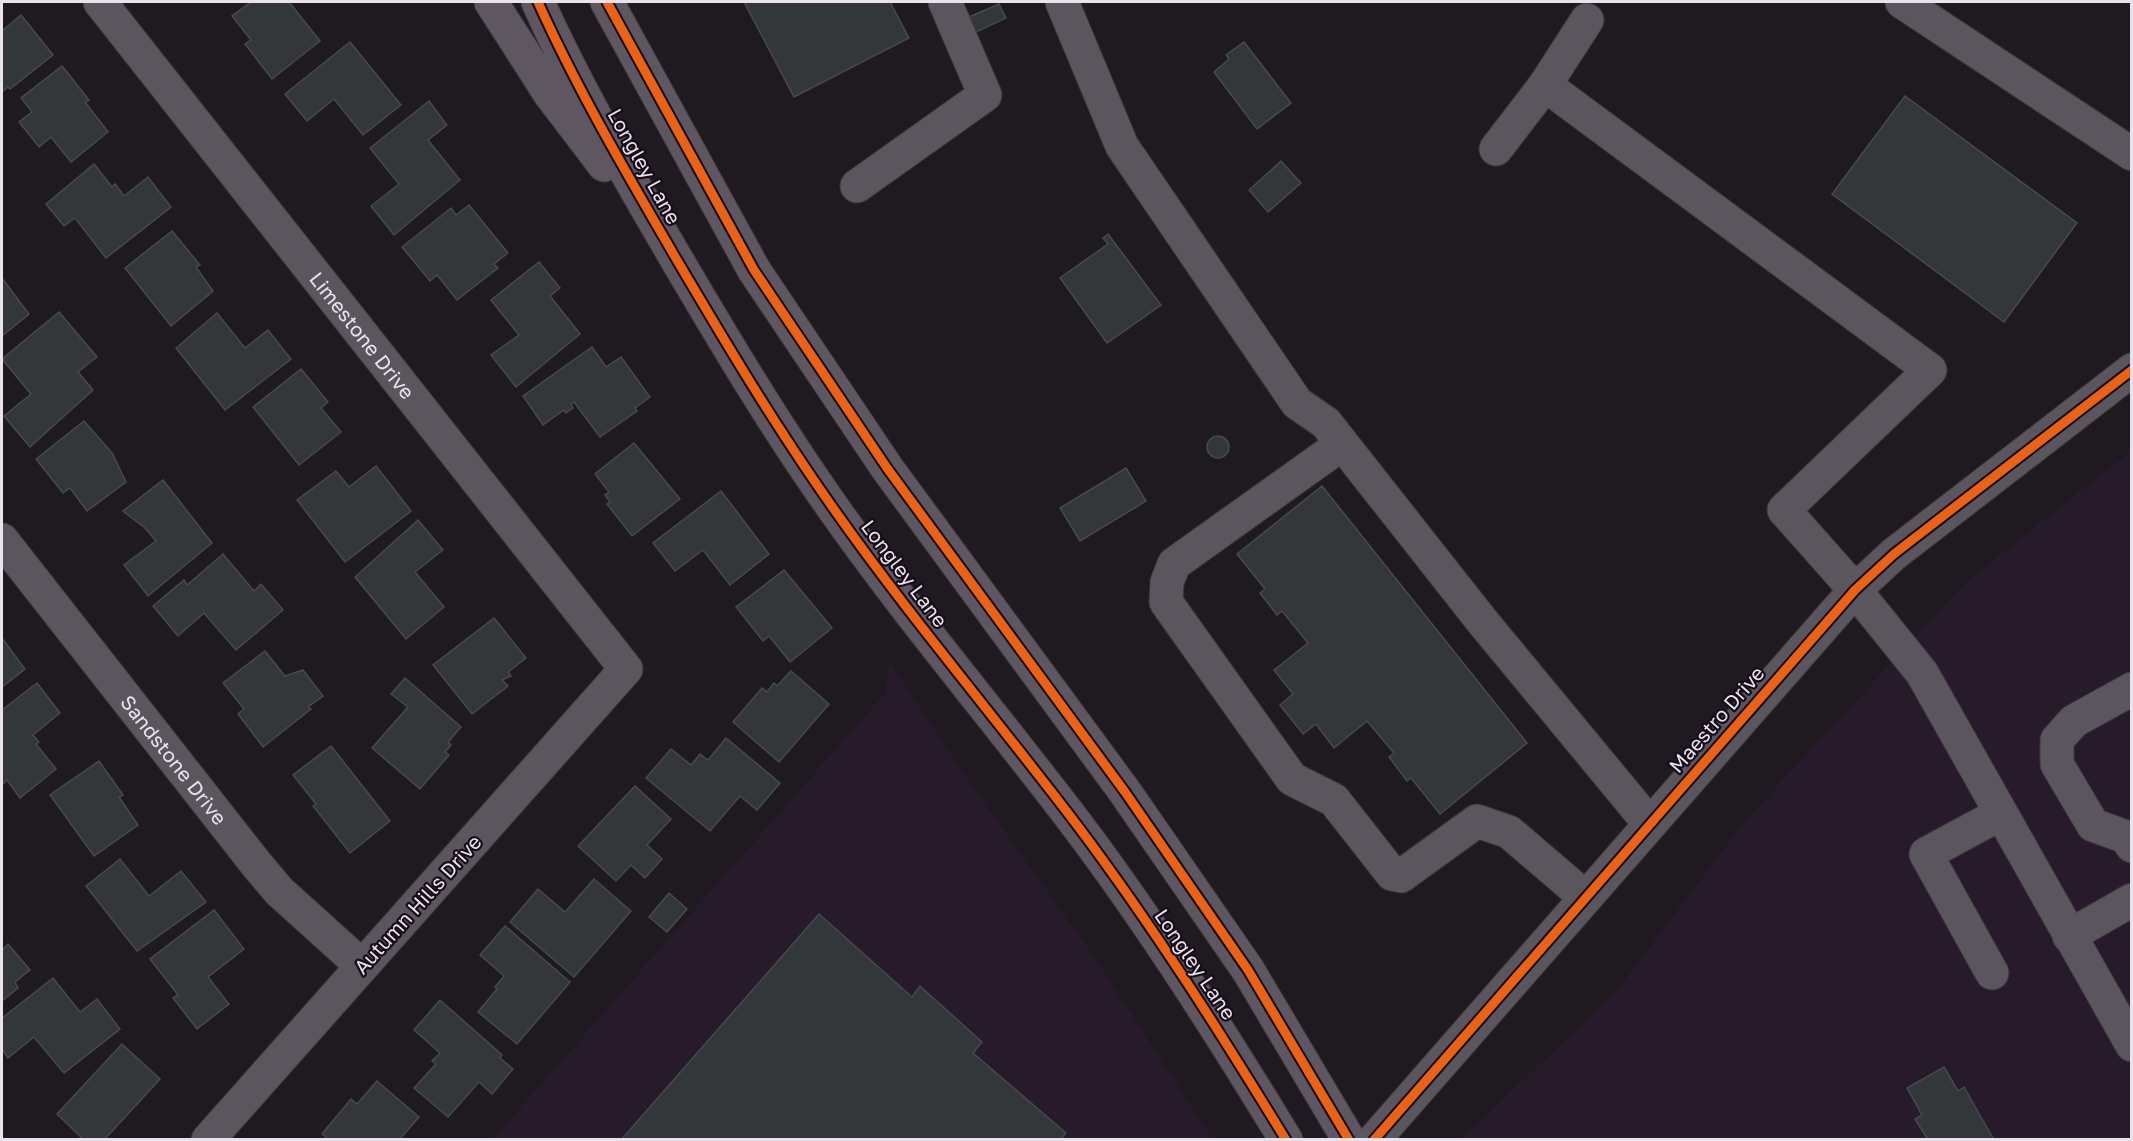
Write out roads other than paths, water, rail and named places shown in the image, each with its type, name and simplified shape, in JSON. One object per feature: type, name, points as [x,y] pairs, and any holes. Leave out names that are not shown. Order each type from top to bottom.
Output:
[{"type":"main road","points":[[491,2],[550,94],[681,266]]},
{"type":"main road","name":"Longley Lane","points":[[538,2],[558,47],[752,388],[831,506],[952,666],[1078,826],[1218,1028],[1286,1140]]},
{"type":"main road","name":"Longley Lane","points":[[607,2],[754,270],[887,468],[1125,792],[1248,970],[1349,1140]]},
{"type":"street","name":"Limestone Drive","points":[[100,2],[626,669]]},
{"type":"street","points":[[857,186],[985,95],[945,2]]},
{"type":"street","points":[[1062,2],[1122,146],[1298,403],[1326,423],[1482,621],[1649,823]]},
{"type":"street","points":[[1902,2],[2132,154]]},
{"type":"street","points":[[1496,149],[1545,85],[1587,20]]},
{"type":"street","points":[[1545,85],[1930,370],[1784,510],[1855,590],[1922,673],[2132,1044]]},
{"type":"street","name":"Maestro Drive","points":[[1374,1140],[1855,590],[1894,554],[2132,370]]},
{"type":"street","points":[[1342,444],[1174,564],[1167,582],[1166,602],[1292,779],[1334,800],[1392,874],[1401,876],[1477,821],[1509,832],[1585,897]]},
{"type":"street","name":"Sandstone Drive","points":[[2,540],[257,865],[279,891],[362,966]]},
{"type":"street","name":"Autumn Hills Drive","points":[[208,1140],[626,669]]},
{"type":"street","points":[[2132,689],[2074,722],[2057,740],[2057,764],[2093,825],[2126,837],[2132,846]]},
{"type":"street","points":[[1992,973],[1926,854],[2000,814]]},
{"type":"street","points":[[2069,936],[2132,900]]}]
